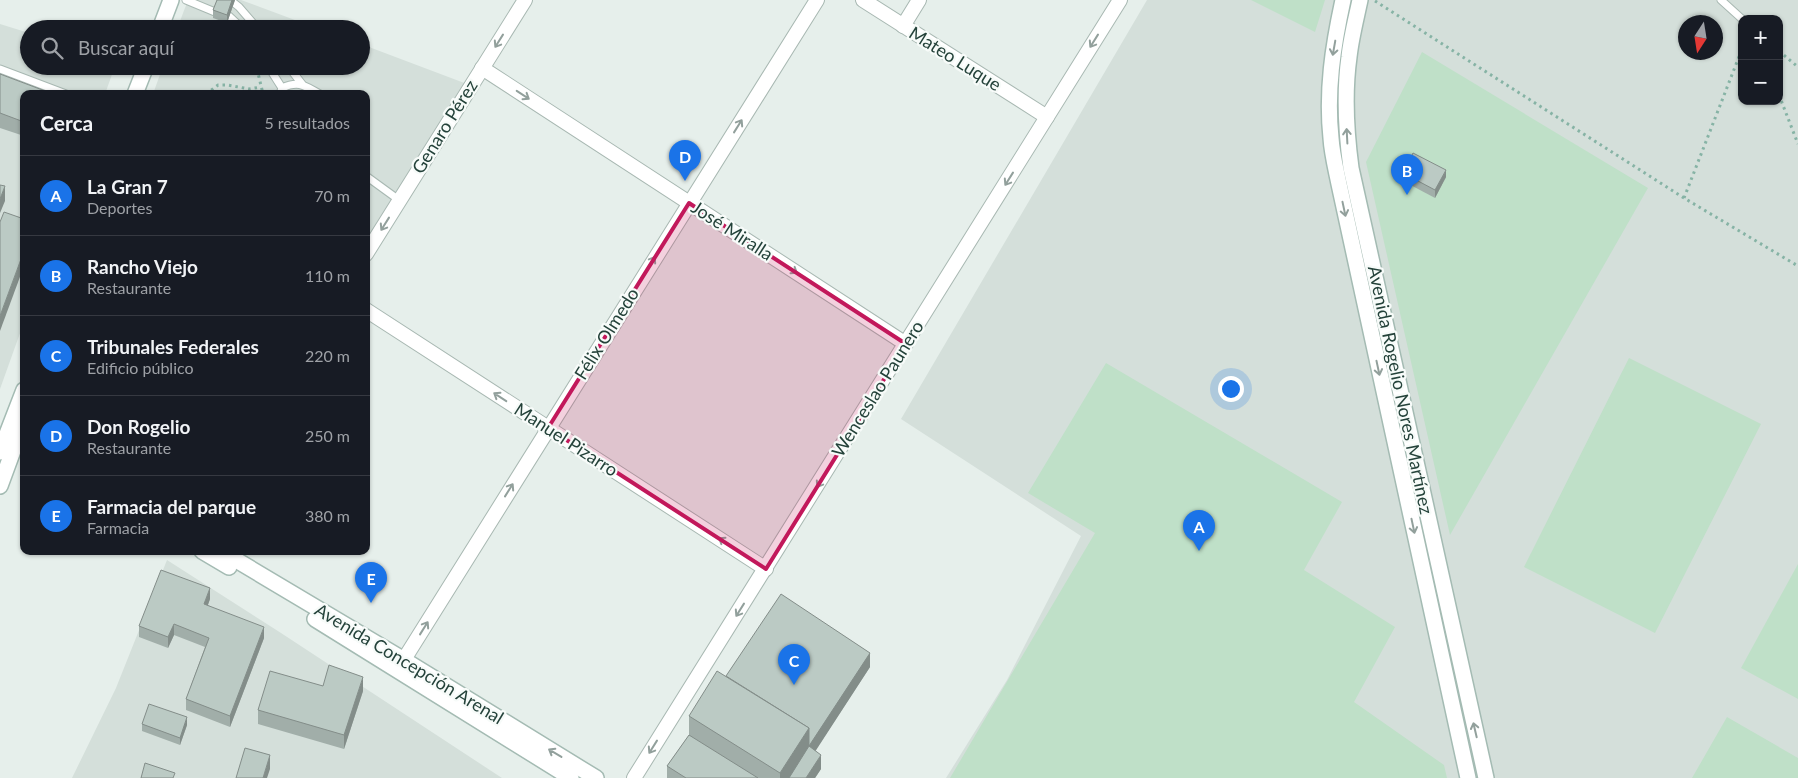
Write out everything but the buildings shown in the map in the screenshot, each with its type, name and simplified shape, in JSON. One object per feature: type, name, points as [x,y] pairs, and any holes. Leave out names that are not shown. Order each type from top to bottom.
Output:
[{"type":"main road","points":[[163,20],[171,0]]},
{"type":"main road","points":[[173,20],[180,0]]},
{"type":"main road","name":"Avenida Rogelio Nores Martínez","points":[[1343,0],[1331,68],[1329,119],[1334,160],[1468,778]]},
{"type":"main road","name":"Avenida Rogelio Nores Martínez","points":[[1360,0],[1349,55],[1347,81],[1348,142],[1351,168],[1486,778]]},
{"type":"main road","points":[[137,90],[142,75]]},
{"type":"main road","points":[[147,90],[153,75]]},
{"type":"main road","points":[[0,452],[19,429]]},
{"type":"main road","points":[[0,486],[19,429]]},
{"type":"main road","name":"Avenida Concepción Arenal","points":[[209,555],[596,778]]},
{"type":"main road","name":"Avenida Concepción Arenal","points":[[227,555],[401,665],[571,778]]},
{"type":"street","name":"Genaro Pérez","points":[[370,247],[525,0]]},
{"type":"street","name":"Félix Olmedo","points":[[401,665],[817,0]]},
{"type":"street","name":"Mateo Luque","points":[[863,0],[1047,117]]},
{"type":"street","points":[[903,26],[919,0]]},
{"type":"street","name":"Wenceslao Paunero","points":[[634,778],[1120,0]]},
{"type":"street","name":"José Miralla","points":[[482,68],[906,344]]},
{"type":"street","name":"Manuel Pizarro","points":[[370,313],[766,569]]},
{"type":"lane","points":[[186,0],[215,12]]},
{"type":"lane","points":[[1721,0],[1738,15]]},
{"type":"lane","points":[[234,3],[251,20]]},
{"type":"lane","points":[[229,16],[233,20]]},
{"type":"lane","points":[[0,69],[55,90]]},
{"type":"lane","points":[[273,75],[280,90]]},
{"type":"lane","points":[[295,75],[302,84],[313,90]]},
{"type":"lane","points":[[282,90],[291,84],[302,84]]},
{"type":"lane","points":[[370,179],[399,200]]},
{"type":"path","points":[[1374,0],[1684,198],[1798,266]]},
{"type":"path","points":[[1783,53],[1798,66]]},
{"type":"path","points":[[1684,198],[1738,59]]},
{"type":"path","points":[[255,90],[261,88],[258,75]]},
{"type":"path","points":[[211,90],[218,85],[228,85],[243,90]]},
{"type":"path","points":[[1783,105],[1798,144]]},
{"type":"highlighted area","points":[[689,203],[906,344],[766,569],[548,428]]},
{"type":"shaded area","points":[[188,0],[241,0],[295,20],[180,20]]},
{"type":"shaded area","points":[[1147,0],[1798,0],[1798,778],[946,778],[1007,680],[1081,536],[901,419]]},
{"type":"shaded area","points":[[0,24],[20,30],[20,75],[112,75],[106,90],[20,90],[20,333],[0,389]]},
{"type":"shaded area","points":[[370,47],[467,84],[370,238],[370,90],[154,90],[160,75],[370,75]]},
{"type":"shaded area","points":[[167,560],[502,778],[72,778],[116,688]]},
{"type":"green space","points":[[1251,0],[1325,0],[1315,32]]},
{"type":"green space","points":[[1422,52],[1648,188],[1450,535],[1366,162]]},
{"type":"green space","points":[[1629,358],[1761,424],[1655,633],[1524,567]]},
{"type":"green space","points":[[1106,363],[1342,502],[1304,570],[1395,627],[1354,702],[1444,765],[1447,778],[950,778],[1095,533],[1028,493]]},
{"type":"green space","points":[[1798,564],[1798,699],[1741,668]]},
{"type":"green space","points":[[1727,717],[1798,758],[1798,778],[1692,778]]},
{"type":"place","name":"Don Rogelio","points":[[685,181]]},
{"type":"place","name":"Rancho Viejo","points":[[1407,195]]},
{"type":"place","name":"La Gran 7","points":[[1199,551]]},
{"type":"place","name":"Farmacia del parque","points":[[371,603]]},
{"type":"place","name":"Tribunales Federales","points":[[794,685]]}]
